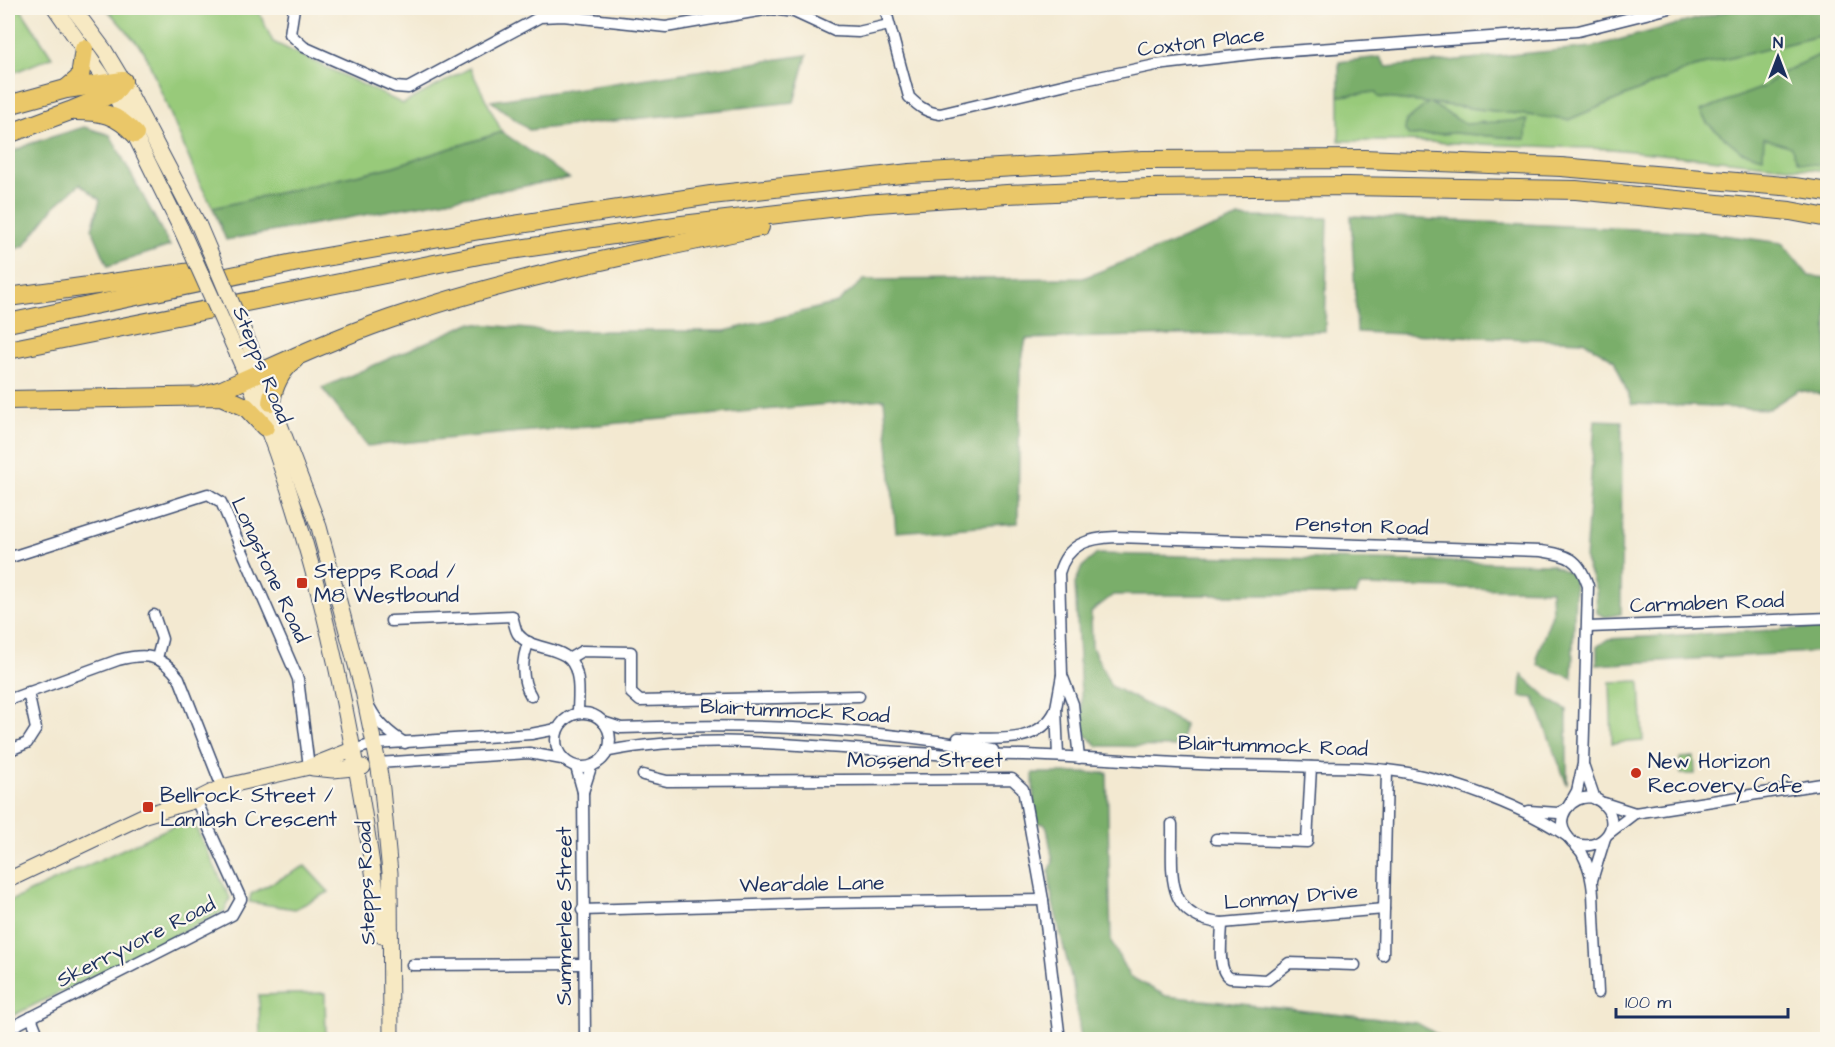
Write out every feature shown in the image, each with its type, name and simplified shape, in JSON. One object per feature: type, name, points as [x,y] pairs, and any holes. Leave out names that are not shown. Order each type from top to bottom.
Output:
[{"type":"highway","points":[[66,89],[80,76],[84,50]]},
{"type":"highway","points":[[8,105],[66,89],[115,85]]},
{"type":"highway","points":[[8,134],[70,111],[115,85]]},
{"type":"highway","points":[[70,111],[102,113],[122,120],[135,134]]},
{"type":"highway","points":[[8,323],[303,261],[480,230],[711,195],[910,174],[1143,160],[1364,159],[1561,167],[1794,187],[1827,192]]},
{"type":"highway","points":[[8,350],[484,254],[681,225],[864,204],[1007,194],[1149,188],[1358,186],[1576,190],[1790,211],[1827,218]]},
{"type":"highway","points":[[204,395],[222,390],[305,352],[391,319],[554,270],[864,204]]},
{"type":"highway","points":[[8,297],[186,271],[303,261]]},
{"type":"highway","points":[[272,402],[274,390],[282,372],[305,352]]},
{"type":"highway","points":[[8,400],[221,396],[246,407],[265,427]]},
{"type":"main road","name":"Stepps Road","points":[[55,8],[84,50],[115,85],[199,226],[242,348]]},
{"type":"main road","name":"Stepps Road","points":[[74,8],[105,51],[115,85],[135,134],[254,375],[272,402],[319,527],[363,691],[383,791],[390,873],[390,1040]]},
{"type":"main road","name":"Stepps Road","points":[[254,375],[265,427],[304,541],[327,630],[356,769],[373,866],[390,1001]]},
{"type":"main road","points":[[8,880],[145,815],[196,800],[222,787],[309,767],[352,750]]},
{"type":"main road","points":[[309,767],[333,770],[356,769],[378,763]]},
{"type":"street","points":[[294,8],[290,34],[303,47],[395,87],[408,88],[540,17],[563,16],[666,27],[771,9],[794,12],[835,31],[858,32],[889,25]]},
{"type":"street","name":"Coxton Place","points":[[885,8],[909,96],[929,113],[940,114],[1156,65],[1261,53],[1578,32],[1670,8]]},
{"type":"street","name":"Longstone Road","points":[[8,558],[208,494],[221,502],[298,679],[309,767]]},
{"type":"street","name":"Penston Road","points":[[1058,756],[1056,708],[1062,675],[1059,573],[1062,561],[1074,548],[1084,541],[1096,538],[1550,553],[1573,559],[1584,574],[1588,586],[1583,764]]},
{"type":"street","points":[[154,615],[162,639],[157,658]]},
{"type":"street","points":[[392,621],[513,616],[518,633],[529,642],[547,647],[570,658],[577,674],[578,713]]},
{"type":"street","name":"Carmaben Road","points":[[1588,627],[1827,618]]},
{"type":"street","points":[[529,642],[525,650],[523,670],[525,687],[531,696]]},
{"type":"street","points":[[570,658],[582,651],[631,652],[631,693],[640,701],[859,696]]},
{"type":"street","points":[[8,700],[127,658],[136,656],[157,658],[170,666],[178,678],[222,787]]},
{"type":"street","name":"Penston Road","points":[[1062,675],[1073,704],[1079,758]]},
{"type":"street","points":[[363,691],[373,714],[380,723],[390,734],[405,743]]},
{"type":"street","points":[[8,751],[27,743],[36,729],[28,692]]},
{"type":"street","points":[[936,739],[1021,737],[1042,728],[1052,717],[1056,708]]},
{"type":"street","points":[[378,763],[529,753],[562,759],[576,767],[591,767],[602,761],[609,751],[609,730],[603,722],[592,714],[578,713],[566,718],[557,729],[554,739],[556,750],[562,759]]},
{"type":"street","name":"Blairtummock Road","points":[[603,722],[621,728],[757,726],[936,739],[1020,754]]},
{"type":"street","points":[[352,750],[374,744],[531,734],[557,729]]},
{"type":"street","name":"Blairtummock Road","points":[[609,751],[634,746],[679,743],[756,742],[935,754],[1020,754],[1198,764],[1387,770],[1409,773],[1461,788],[1520,810],[1549,824],[1569,839]]},
{"type":"street","points":[[1583,764],[1597,800],[1609,811],[1611,819],[1592,880]]},
{"type":"street","points":[[1583,764],[1577,791],[1562,821],[1569,839],[1584,858],[1592,880],[1598,993]]},
{"type":"street","points":[[576,767],[583,792]]},
{"type":"street","points":[[583,792],[591,767]]},
{"type":"street","points":[[1216,839],[1307,842],[1311,767]]},
{"type":"street","points":[[1383,955],[1387,770]]},
{"type":"street","name":"Mossend Street","points":[[643,775],[667,782],[1012,779],[1023,789],[1043,900],[1060,1040]]},
{"type":"street","points":[[1567,808],[1581,798],[1597,800],[1635,813],[1827,783]]},
{"type":"street","name":"Summerlee Street","points":[[583,792],[582,910],[585,1040]]},
{"type":"street","name":"Skerryvore Road","points":[[8,1029],[232,915],[241,899],[196,800]]},
{"type":"street","name":"Blairtummock Road","points":[[1520,810],[1558,813],[1567,808]]},
{"type":"street","points":[[1569,839],[1587,846],[1595,845],[1635,813]]},
{"type":"street","name":"Lonmay Drive","points":[[1172,824],[1173,886],[1178,900],[1193,915],[1203,920],[1222,923],[1384,909]]},
{"type":"street","name":"Weardale Lane","points":[[582,910],[1043,900]]},
{"type":"street","points":[[1222,923],[1221,969],[1230,978],[1267,980],[1289,963],[1355,965]]},
{"type":"street","points":[[412,965],[583,964]]},
{"type":"street","points":[[32,1017],[40,1040]]},
{"type":"green space","points":[[8,8],[20,8],[52,57],[8,75]]},
{"type":"green space","points":[[106,8],[257,8],[273,42],[403,104],[470,68],[502,132],[391,167],[213,208],[198,180],[144,51]]},
{"type":"green space","points":[[1738,8],[1827,8],[1827,34],[1694,67],[1568,120],[1430,103],[1465,124],[1527,120],[1526,139],[1454,133],[1410,136],[1405,131],[1406,121],[1428,103],[1378,97],[1376,92],[1339,96],[1339,62],[1380,57],[1387,67],[1592,47]]},
{"type":"green space","points":[[1827,34],[1827,171],[1612,149],[1401,141],[1339,141],[1339,96],[1377,92],[1378,97],[1568,120],[1694,67]],"holes":[[[1483,122],[1526,139],[1454,133],[1411,136]]]},
{"type":"green space","points":[[807,55],[794,102],[529,130],[491,101]]},
{"type":"green space","points":[[1819,55],[1827,55],[1827,166],[1798,162],[1791,147],[1764,138],[1763,157],[1741,151],[1708,124],[1700,111],[1764,87],[1778,75]]},
{"type":"green space","points":[[84,127],[110,135],[170,246],[108,266],[92,229],[100,200],[80,184],[55,206],[24,246],[8,251],[8,154],[29,144]]},
{"type":"green space","points":[[502,132],[569,178],[226,240],[213,208],[391,167]]},
{"type":"green space","points":[[1351,216],[1700,232],[1782,243],[1809,276],[1827,278],[1827,395],[1798,390],[1769,409],[1632,404],[1614,360],[1583,341],[1357,332]]},
{"type":"green space","points":[[1239,217],[1328,218],[1325,331],[1026,339],[1020,370],[1018,523],[896,532],[884,399],[367,446],[322,388],[470,323],[547,331],[725,331],[837,303],[864,280],[1083,278]]},
{"type":"green space","points":[[1595,420],[1622,421],[1621,614],[1605,617],[1597,613],[1596,590],[1585,560]]},
{"type":"green space","points":[[1097,554],[1551,564],[1574,575],[1572,678],[1538,665],[1537,655],[1552,614],[1551,590],[1360,586],[1356,595],[1113,595],[1091,612],[1092,647],[1111,686],[1184,724],[1181,747],[1098,746],[1083,732],[1075,584],[1082,567]]},
{"type":"green space","points":[[1827,627],[1827,651],[1597,665],[1597,647],[1608,639]]},
{"type":"green space","points":[[1522,675],[1551,701],[1567,710],[1567,785],[1534,698],[1521,697]]},
{"type":"green space","points":[[1640,681],[1643,741],[1612,743],[1610,682]]},
{"type":"green space","points":[[1694,757],[1695,774],[1681,774],[1680,758]]},
{"type":"green space","points":[[1033,773],[1107,773],[1111,941],[1129,976],[1166,996],[1417,1023],[1445,1039],[1081,1039],[1073,985],[1052,899],[1049,872],[1053,862],[1047,828],[1045,824],[1034,822]]},
{"type":"green space","points":[[184,821],[194,824],[230,898],[225,911],[8,1018],[8,902]]},
{"type":"green space","points":[[305,866],[329,892],[295,909],[249,902],[251,894]]},
{"type":"green space","points":[[325,993],[326,1039],[260,1039],[259,995]]},
{"type":"place","name":"Stepps Road / M8 Westbound","points":[[302,583]]},
{"type":"place","name":"New Horizon Recovery Cafe","points":[[1636,773]]},
{"type":"place","name":"Bellrock Street / Lamlash Crescent","points":[[148,807]]}]
